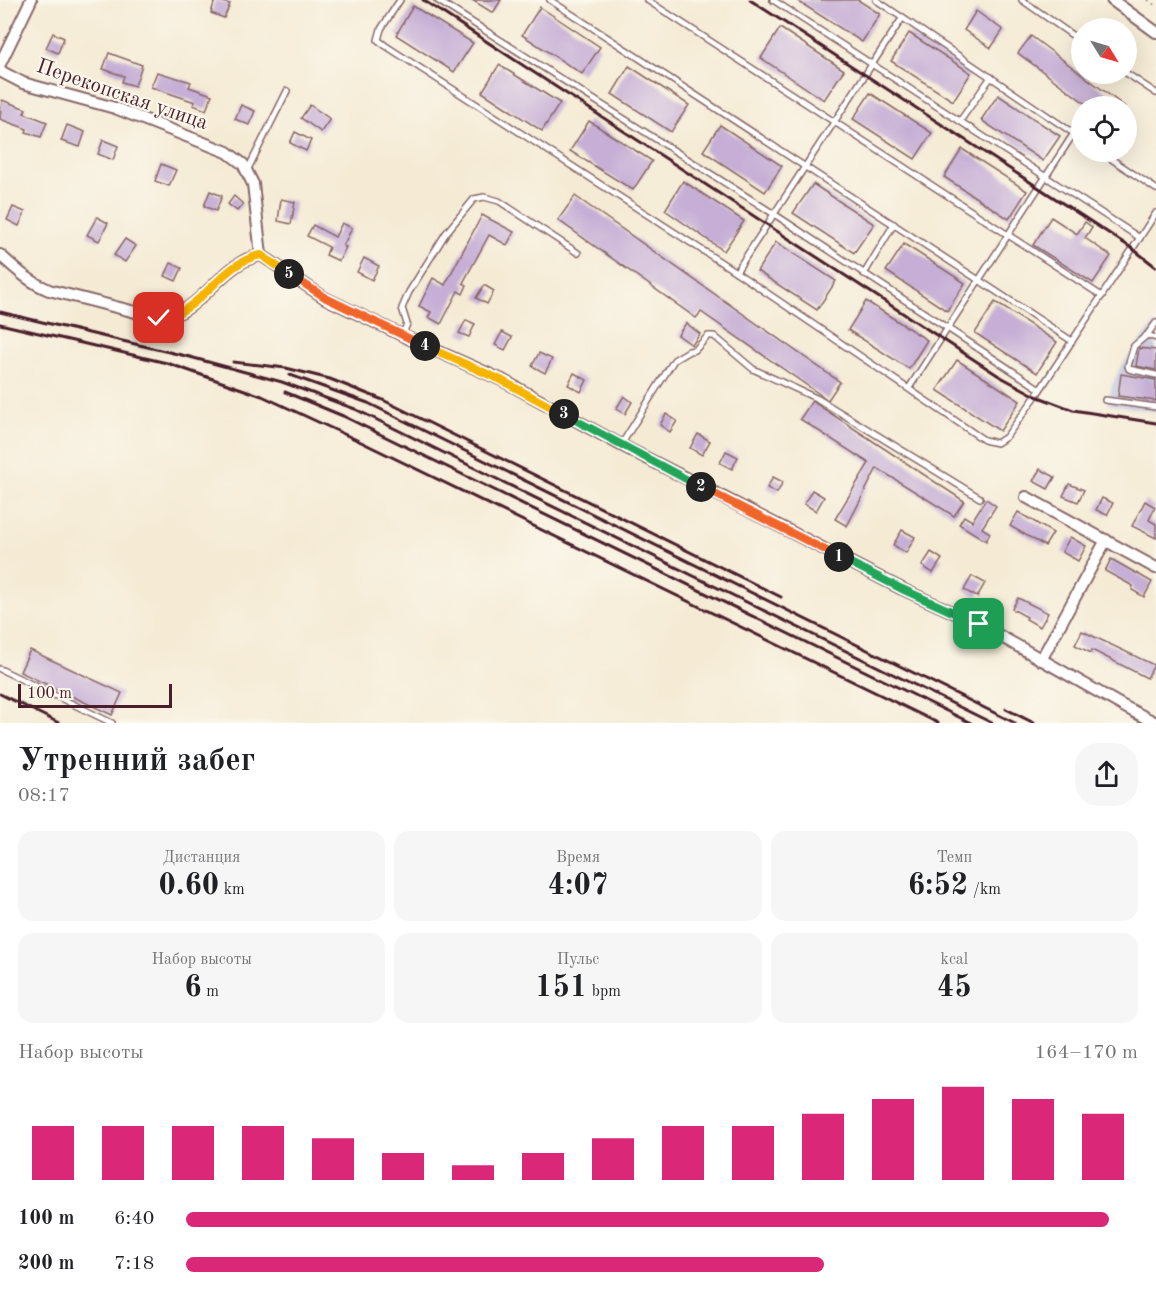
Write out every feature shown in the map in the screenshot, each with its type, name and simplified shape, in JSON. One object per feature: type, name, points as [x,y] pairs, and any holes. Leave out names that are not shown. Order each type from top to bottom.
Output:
[{"type":"street","points":[[0,64],[31,0]]},
{"type":"street","points":[[1112,0],[1156,32]]},
{"type":"street","name":"Перекопская улица","points":[[0,71],[23,82],[115,108],[181,133],[227,152],[237,158],[247,171]]},
{"type":"street","points":[[247,171],[253,184],[261,255]]},
{"type":"street","points":[[0,255],[20,274],[49,290],[159,318],[175,315],[198,299],[236,264],[261,255],[326,298],[402,336],[501,380],[621,445],[902,589],[979,624],[1156,723]]},
{"type":"street","points":[[1026,496],[1156,568]]},
{"type":"street","points":[[1041,660],[1106,540]]},
{"type":"lane","points":[[400,0],[381,29],[378,40],[736,273],[984,440],[997,443],[1006,437],[1041,389],[1156,213]]},
{"type":"lane","points":[[437,0],[774,214],[1041,389]]},
{"type":"lane","points":[[550,0],[1072,341]]},
{"type":"lane","points":[[647,0],[1102,296]]},
{"type":"lane","points":[[773,0],[1140,238]]},
{"type":"lane","points":[[876,0],[1071,131]]},
{"type":"lane","points":[[1022,0],[1071,34]]},
{"type":"lane","points":[[736,273],[903,17]]},
{"type":"lane","points":[[960,121],[991,77]]},
{"type":"lane","points":[[1137,80],[1156,93]]},
{"type":"lane","points":[[247,171],[287,91]]},
{"type":"lane","points":[[909,388],[1071,138]]},
{"type":"lane","points":[[1116,162],[1156,189]]},
{"type":"lane","points":[[402,336],[407,324],[402,308],[409,292],[446,232],[474,199],[484,197],[498,201],[578,253]]},
{"type":"lane","points":[[864,274],[894,224]]},
{"type":"lane","points":[[1156,323],[1148,335],[1134,346],[1129,369],[1156,375]]},
{"type":"lane","points":[[1148,335],[1156,338]]},
{"type":"lane","points":[[621,445],[674,360],[695,350],[708,336],[714,336],[753,369],[818,399],[980,498]]},
{"type":"lane","points":[[1105,400],[1156,407]]},
{"type":"lane","points":[[0,669],[112,723]]},
{"type":"path","points":[[1148,0],[1156,6]]},
{"type":"shaded area","points":[[1156,322],[1156,412],[1108,404],[1112,385],[1120,368]]},
{"type":"building","points":[[215,0],[230,4],[224,18],[211,13]]},
{"type":"building","points":[[472,0],[501,0],[493,13]]},
{"type":"building","points":[[796,0],[858,0],[880,14],[862,42]]},
{"type":"building","points":[[413,6],[473,43],[454,72],[396,35]]},
{"type":"building","points":[[540,7],[600,47],[582,74],[522,35]]},
{"type":"building","points":[[976,11],[1003,30],[991,48],[964,30]]},
{"type":"building","points":[[780,28],[844,70],[824,100],[761,58]]},
{"type":"building","points":[[53,33],[64,38],[58,53],[46,48]]},
{"type":"building","points":[[909,33],[971,73],[953,101],[891,61]]},
{"type":"building","points":[[1031,36],[1071,66],[1071,84],[1095,84],[1111,96],[1076,96],[1018,53]]},
{"type":"building","points":[[109,53],[142,65],[135,86],[122,82],[124,76],[103,69]]},
{"type":"building","points":[[499,65],[560,103],[542,131],[482,92]]},
{"type":"building","points":[[629,66],[689,105],[671,132],[612,94]]},
{"type":"building","points":[[157,72],[191,82],[189,87],[212,95],[206,110],[193,105],[195,102],[151,87]]},
{"type":"building","points":[[870,93],[932,133],[915,159],[853,119]]},
{"type":"building","points":[[998,95],[1060,136],[1043,161],[981,120]]},
{"type":"building","points":[[2,100],[26,109],[24,113],[47,122],[41,137],[0,119]]},
{"type":"building","points":[[241,105],[255,111],[249,125],[235,119]]},
{"type":"building","points":[[310,105],[330,119],[321,132],[301,118]]},
{"type":"building","points":[[589,121],[652,161],[633,190],[570,151]]},
{"type":"building","points":[[67,125],[85,132],[80,147],[61,141]]},
{"type":"building","points":[[720,125],[782,166],[765,192],[703,151]]},
{"type":"building","points":[[295,132],[311,140],[306,151],[290,143]]},
{"type":"building","points":[[103,140],[118,146],[113,160],[98,154]]},
{"type":"building","points":[[962,149],[1027,191],[1009,219],[944,177]]},
{"type":"building","points":[[161,164],[176,170],[169,186],[155,181]]},
{"type":"building","points":[[683,181],[744,221],[724,251],[665,210]]},
{"type":"building","points":[[813,184],[874,224],[854,253],[793,213]]},
{"type":"building","points":[[210,191],[222,196],[216,211],[204,206]]},
{"type":"building","points":[[234,196],[243,204],[237,211],[228,204]]},
{"type":"building","points":[[575,196],[840,382],[828,400],[701,312],[696,318],[558,220]]},
{"type":"building","points":[[281,199],[295,202],[291,224],[278,221]]},
{"type":"building","points":[[13,207],[25,212],[19,226],[7,220]]},
{"type":"building","points":[[482,215],[514,232],[507,245],[489,235],[463,283],[467,285],[463,294],[458,291],[441,324],[428,317],[431,312],[419,306],[433,278],[445,285]]},
{"type":"building","points":[[97,217],[108,223],[99,241],[87,235]]},
{"type":"building","points":[[1051,217],[1077,234],[1085,222],[1092,227],[1085,238],[1111,256],[1093,283],[1033,245]]},
{"type":"building","points":[[342,223],[352,228],[339,261],[326,255],[329,247],[307,236],[313,225],[335,237]]},
{"type":"building","points":[[125,239],[136,246],[125,262],[114,255]]},
{"type":"building","points":[[776,242],[836,281],[817,310],[757,271]]},
{"type":"building","points":[[904,244],[965,283],[947,311],[886,271]]},
{"type":"building","points":[[364,258],[379,266],[372,280],[357,272]]},
{"type":"building","points":[[171,263],[182,268],[176,281],[165,276]]},
{"type":"building","points":[[484,285],[494,291],[487,304],[476,298]]},
{"type":"building","points":[[866,301],[927,340],[909,369],[848,330]]},
{"type":"building","points":[[995,302],[1057,342],[1037,373],[975,333]]},
{"type":"building","points":[[466,320],[475,324],[469,337],[459,333]]},
{"type":"building","points":[[686,323],[700,334],[692,345],[678,335]]},
{"type":"building","points":[[502,332],[512,337],[505,350],[495,345]]},
{"type":"building","points":[[1139,348],[1156,350],[1156,370],[1136,366]]},
{"type":"building","points":[[539,353],[552,359],[545,373],[532,366]]},
{"type":"building","points":[[957,360],[1020,401],[1000,431],[937,390]]},
{"type":"building","points":[[574,373],[587,380],[581,392],[568,385]]},
{"type":"building","points":[[1121,374],[1156,380],[1156,401],[1118,396]]},
{"type":"building","points":[[624,396],[632,402],[625,414],[616,409]]},
{"type":"building","points":[[812,401],[964,501],[954,516],[877,468],[847,526],[835,519],[869,463],[800,419]]},
{"type":"building","points":[[666,414],[677,421],[670,432],[660,425]]},
{"type":"building","points":[[698,434],[710,441],[702,455],[690,448]]},
{"type":"building","points":[[726,451],[738,457],[732,469],[720,463]]},
{"type":"building","points":[[1040,469],[1055,477],[1048,489],[1033,481]]},
{"type":"building","points":[[773,477],[783,482],[777,493],[767,488]]},
{"type":"building","points":[[1069,484],[1084,490],[1078,502],[1063,496]]},
{"type":"building","points":[[812,490],[824,497],[816,511],[804,504]]},
{"type":"building","points":[[1102,498],[1113,503],[1107,515],[1096,510]]},
{"type":"building","points":[[986,499],[996,506],[982,528],[990,533],[986,541],[959,524],[964,516],[972,521]]},
{"type":"building","points":[[1145,501],[1155,507],[1149,520],[1156,524],[1156,538],[1132,526]]},
{"type":"building","points":[[1018,512],[1053,533],[1045,546],[1010,526]]},
{"type":"building","points":[[902,530],[915,537],[906,553],[893,545]]},
{"type":"building","points":[[1070,537],[1086,546],[1078,561],[1062,552]]},
{"type":"building","points":[[931,552],[942,559],[933,573],[922,566]]},
{"type":"building","points":[[1111,559],[1152,582],[1144,597],[1132,590],[1133,586],[1105,571]]},
{"type":"building","points":[[972,576],[985,583],[977,597],[964,590]]},
{"type":"building","points":[[1018,598],[1048,613],[1040,627],[1012,609]]},
{"type":"building","points":[[1082,631],[1154,665],[1147,678],[1092,650],[1091,653],[1075,645]]},
{"type":"building","points":[[30,650],[122,693],[112,715],[20,672]]},
{"type":"railway","points":[[423,0],[999,376],[1036,396],[1073,410],[1156,423]]},
{"type":"railway","points":[[750,0],[1133,249],[1156,267]]},
{"type":"railway","points":[[0,312],[190,357],[282,382],[355,409],[992,723]]},
{"type":"railway","points":[[0,324],[167,363],[262,396],[938,723]]},
{"type":"railway","points":[[233,362],[286,368],[330,379],[383,400],[781,597]]},
{"type":"railway","points":[[290,375],[368,403],[1015,723]]},
{"type":"railway","points":[[285,392],[343,416],[971,723]]},
{"type":"railway","points":[[0,694],[59,723]]},
{"type":"railway","points":[[1006,709],[1034,723]]},
{"type":"route","points":[[159,318],[175,315],[213,287],[236,264],[261,255],[326,298],[501,380],[621,445],[902,589],[979,624]]}]
